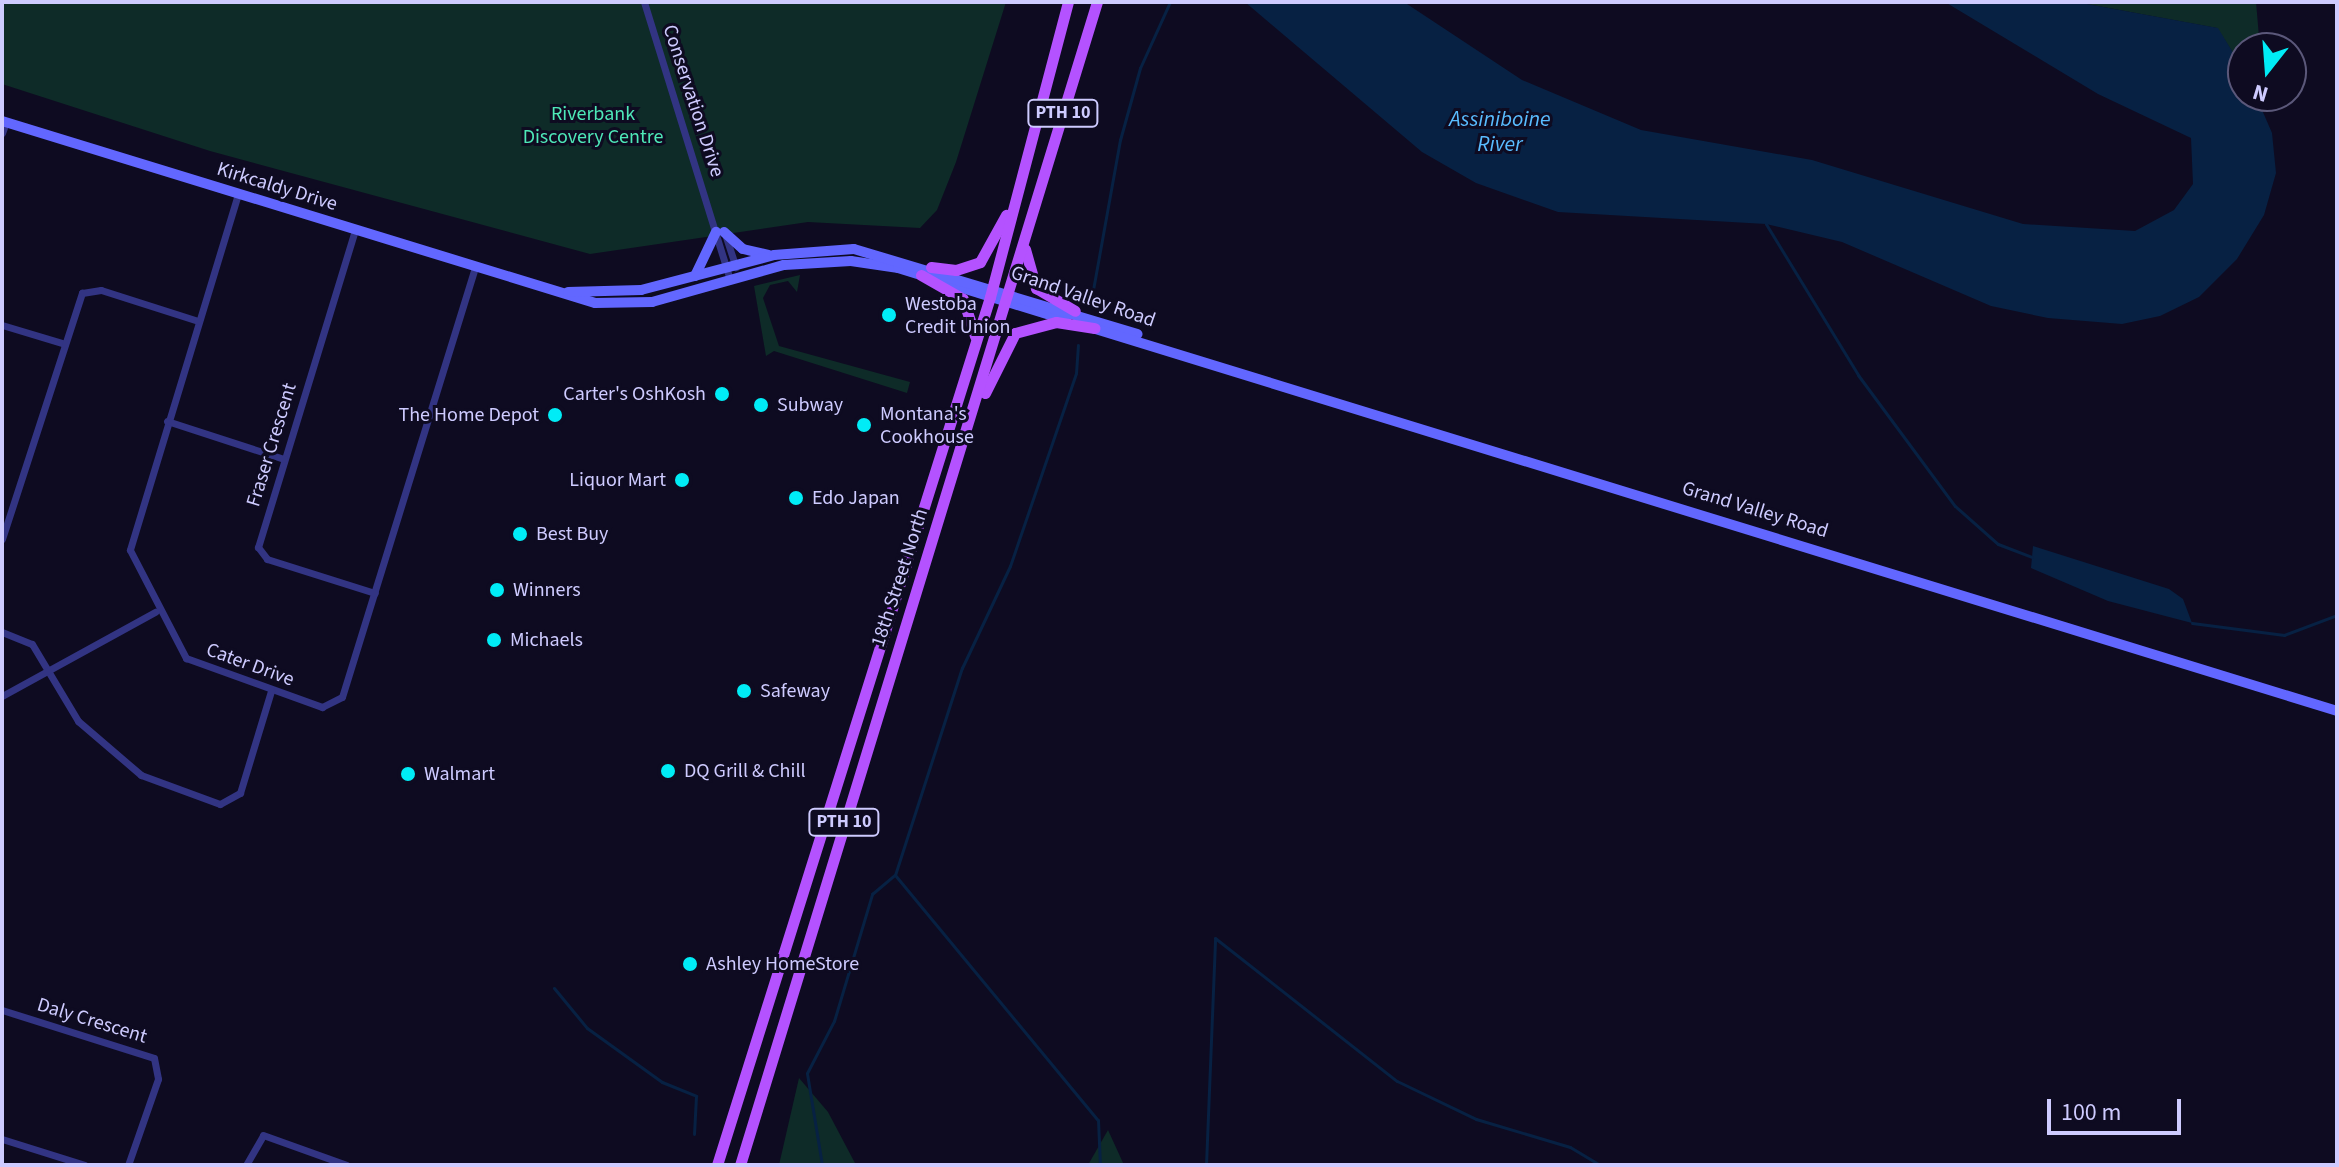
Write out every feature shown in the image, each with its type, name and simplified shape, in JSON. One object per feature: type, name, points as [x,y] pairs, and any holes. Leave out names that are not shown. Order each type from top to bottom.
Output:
[{"type":"main road","name":"18th Street North","points":[[717,1165],[809,890],[991,291],[1028,164],[1068,2]]},
{"type":"main road","name":"18th Street North","points":[[740,1165],[1097,2]]},
{"type":"main road","name":"Kirkcaldy Drive","points":[[4,121],[595,303],[639,304],[818,260],[926,271]]},
{"type":"main road","points":[[926,271],[965,269],[987,255],[1028,164]]},
{"type":"main road","points":[[1028,225],[1031,280],[1075,311]]},
{"type":"main road","points":[[691,279],[707,261],[720,232],[743,249],[774,255]]},
{"type":"main road","name":"Kirkcaldy Drive","points":[[542,287],[613,293],[691,279],[774,255],[854,249],[991,291]]},
{"type":"main road","points":[[926,271],[963,299],[975,327],[971,356]]},
{"type":"main road","name":"Grand Valley Road","points":[[991,291],[1095,328],[1162,344]]},
{"type":"main road","name":"Grand Valley Road","points":[[1006,296],[1075,311],[1162,344],[2337,711]]},
{"type":"main road","points":[[951,479],[1007,341],[1038,323],[1095,328]]},
{"type":"street","name":"Conservation Drive","points":[[644,2],[735,279]]},
{"type":"street","points":[[2,133],[4,121]]},
{"type":"street","name":"Cater Drive","points":[[238,194],[130,550],[155,612],[186,658],[271,691],[338,705],[475,267]]},
{"type":"street","name":"Fraser Crescent","points":[[355,230],[258,543],[263,556],[375,593]]},
{"type":"street","points":[[2,539],[75,301],[91,289],[198,321]]},
{"type":"street","points":[[2,325],[62,343]]},
{"type":"street","points":[[167,421],[284,459]]},
{"type":"street","points":[[2,696],[155,612]]},
{"type":"street","points":[[2,632],[32,644],[78,721],[141,775],[220,804],[240,793],[271,691]]},
{"type":"street","name":"Daly Crescent","points":[[2,1010],[154,1058],[160,1074],[128,1165]]},
{"type":"street","points":[[246,1165],[263,1135],[347,1165]]},
{"type":"street","points":[[2,1139],[85,1165]]},
{"type":"green space","name":"Riverbank Discovery Centre","points":[[2,2],[1006,2],[956,162],[937,210],[920,228],[808,222],[590,254],[210,151],[2,84]]},
{"type":"green space","points":[[2076,2],[2256,2],[2259,32],[2227,32],[2227,43],[2217,28]]},
{"type":"green space","points":[[800,275],[797,292],[788,281],[770,285],[763,298],[779,346],[910,382],[907,393],[774,351],[766,356],[754,286]]},
{"type":"green space","points":[[799,1078],[828,1112],[856,1165],[779,1165]]},
{"type":"green space","points":[[1108,1130],[1124,1165],[1088,1165]]},
{"type":"water","name":"Assiniboine River","points":[[1245,2],[1404,2],[1522,80],[1641,130],[1812,160],[2023,224],[2135,231],[2174,210],[2193,184],[2191,138],[2098,94],[1945,2],[2076,2],[2218,28],[2227,43],[2227,112],[2263,112],[2272,133],[2276,173],[2264,215],[2237,259],[2199,297],[2160,316],[2122,324],[2048,318],[1991,306],[1842,242],[1766,224],[1558,212],[1476,183],[1422,152]]},
{"type":"water","points":[[2033,546],[2169,589],[2183,599],[2192,623],[2108,601],[2031,568]]},
{"type":"waterway","points":[[1091,301],[1120,140],[1140,68],[1170,2]]},
{"type":"waterway","points":[[1766,224],[1858,375],[1955,506],[1998,544],[2032,557]]},
{"type":"waterway","points":[[822,1165],[807,1073],[834,1021],[872,894],[895,875],[962,668],[1010,566],[1076,373],[1078,345]]},
{"type":"waterway","points":[[2192,623],[2284,635],[2337,615]]},
{"type":"waterway","points":[[895,875],[1098,1120],[1100,1165]]},
{"type":"waterway","points":[[1206,1165],[1215,938],[1397,1081],[1476,1119],[1570,1147],[1600,1165]]},
{"type":"waterway","points":[[554,988],[587,1028],[662,1082],[696,1096],[694,1134]]},
{"type":"place","name":"Westoba Credit Union","points":[[889,315]]},
{"type":"place","name":"Carter's OshKosh","points":[[722,394]]},
{"type":"place","name":"Subway","points":[[761,405]]},
{"type":"place","name":"The Home Depot","points":[[555,415]]},
{"type":"place","name":"Montana's Cookhouse","points":[[864,425]]},
{"type":"place","name":"Liquor Mart","points":[[682,480]]},
{"type":"place","name":"Edo Japan","points":[[796,498]]},
{"type":"place","name":"Best Buy","points":[[520,534]]},
{"type":"place","name":"Winners","points":[[497,590]]},
{"type":"place","name":"Michaels","points":[[494,640]]},
{"type":"place","name":"Safeway","points":[[744,691]]},
{"type":"place","name":"DQ Grill & Chill","points":[[668,771]]},
{"type":"place","name":"Walmart","points":[[408,774]]},
{"type":"place","name":"Ashley HomeStore","points":[[690,964]]}]
